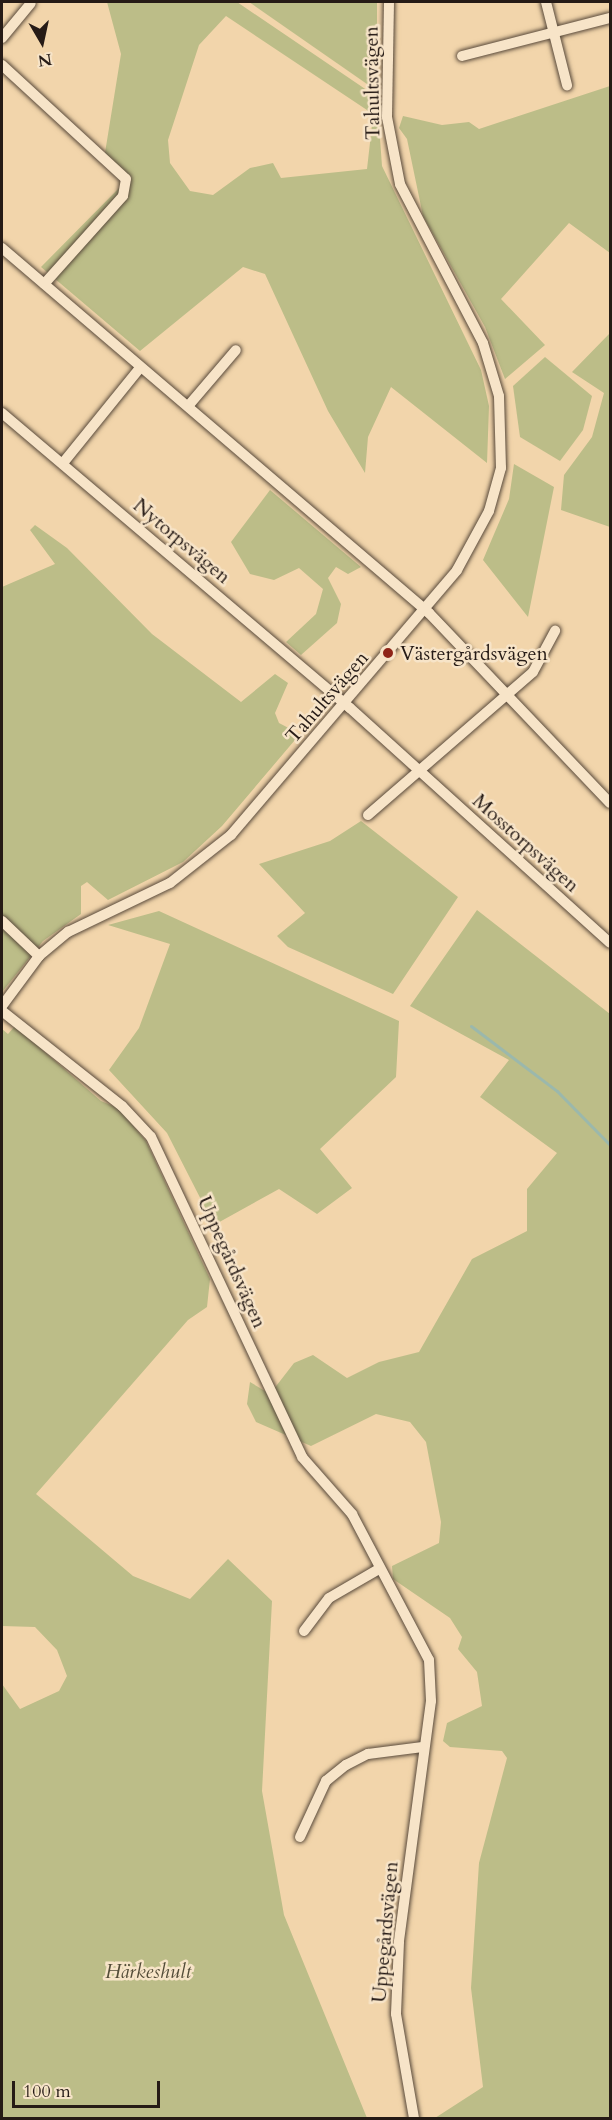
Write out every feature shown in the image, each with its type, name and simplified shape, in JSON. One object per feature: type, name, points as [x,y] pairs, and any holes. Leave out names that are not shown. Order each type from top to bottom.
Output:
[{"type":"street","name":"Tahultsvägen","points":[[2,1006],[39,956],[89,919],[170,884],[210,856],[342,701],[424,610],[471,551],[489,511],[501,468],[501,416],[483,344],[400,184],[387,117],[389,2]]},
{"type":"street","points":[[546,2],[567,86]]},
{"type":"street","points":[[2,38],[31,3]]},
{"type":"street","points":[[462,56],[610,18]]},
{"type":"street","points":[[2,65],[126,178],[123,196],[44,284]]},
{"type":"street","points":[[2,248],[140,368],[189,405],[424,610],[507,692],[610,803]]},
{"type":"street","points":[[189,405],[236,350]]},
{"type":"street","points":[[63,464],[140,368]]},
{"type":"street","name":"Nytorpsvägen","points":[[2,413],[342,701]]},
{"type":"street","points":[[368,815],[417,769],[532,672],[555,631]]},
{"type":"street","name":"Mosstorpsvägen","points":[[342,701],[610,944]]},
{"type":"street","points":[[2,921],[39,956]]},
{"type":"street","name":"Uppegårdsvägen","points":[[2,1011],[122,1106],[151,1137],[302,1457],[352,1514],[429,1660],[431,1701],[423,1747],[399,1942],[396,2014],[414,2118]]},
{"type":"street","points":[[304,1632],[329,1598],[379,1569]]},
{"type":"street","points":[[300,1837],[326,1781],[346,1765],[368,1754],[423,1747]]},
{"type":"green space","points":[[107,2],[237,2],[377,97],[382,166],[481,370],[489,406],[487,463],[391,387],[368,437],[365,473],[328,411],[265,274],[243,267],[140,351],[41,267],[125,182],[104,159],[121,54]],"holes":[[[226,16],[367,110],[372,125],[367,169],[281,178],[273,163],[250,168],[213,195],[190,191],[170,163],[168,140],[199,45]]]},
{"type":"green space","points":[[249,2],[377,2],[377,91]]},
{"type":"green space","points":[[610,86],[610,253],[569,223],[501,299],[545,345],[505,379],[485,327],[423,216],[407,139],[399,128],[403,116],[442,125],[469,122],[479,129]]},
{"type":"green space","points":[[610,333],[610,527],[561,510],[564,475],[592,437],[604,393],[572,372]]},
{"type":"green space","points":[[545,357],[592,396],[583,430],[560,461],[520,437],[513,386]]},
{"type":"green space","points":[[514,464],[554,487],[528,617],[483,560],[509,499]]},
{"type":"green space","points":[[270,490],[361,567],[348,574],[336,567],[328,578],[341,604],[337,623],[301,655],[286,642],[316,614],[323,589],[299,568],[274,580],[250,574],[231,542]]},
{"type":"green space","points":[[35,525],[67,548],[152,634],[241,702],[275,674],[288,683],[275,713],[279,723],[300,734],[222,826],[183,862],[108,900],[87,882],[81,886],[81,914],[43,941],[2,992],[2,587],[55,564],[30,530]]},
{"type":"green space","points":[[361,821],[458,897],[393,994],[288,947],[277,936],[305,913],[259,864],[330,841]]},
{"type":"green space","points":[[477,910],[610,1014],[610,2118],[435,2118],[483,2087],[471,1988],[479,1863],[507,1758],[502,1751],[450,1747],[443,1741],[447,1723],[482,1706],[477,1672],[458,1649],[462,1637],[450,1618],[393,1579],[392,1566],[439,1543],[441,1522],[426,1442],[410,1422],[376,1414],[311,1446],[256,1422],[247,1404],[250,1382],[270,1394],[294,1363],[313,1355],[347,1378],[379,1362],[419,1352],[472,1259],[527,1231],[527,1189],[557,1153],[480,1097],[509,1060],[410,1006]]},
{"type":"green space","points":[[159,911],[399,1021],[396,1077],[320,1149],[352,1188],[317,1214],[279,1189],[214,1225],[167,1133],[109,1070],[139,1028],[170,944],[108,925]]},
{"type":"green space","name":"Härkeshult","points":[[15,1026],[101,1101],[118,1108],[146,1141],[210,1279],[207,1307],[188,1320],[36,1494],[133,1576],[190,1599],[228,1559],[272,1601],[262,1791],[284,1915],[367,2118],[2,2118],[2,1684],[20,1709],[59,1691],[67,1676],[57,1650],[35,1627],[2,1626],[2,1029],[8,1034]]},
{"type":"waterway","points":[[471,1026],[557,1091],[610,1145]]},
{"type":"place","name":"Västergårdsvägen","points":[[388,653]]}]
